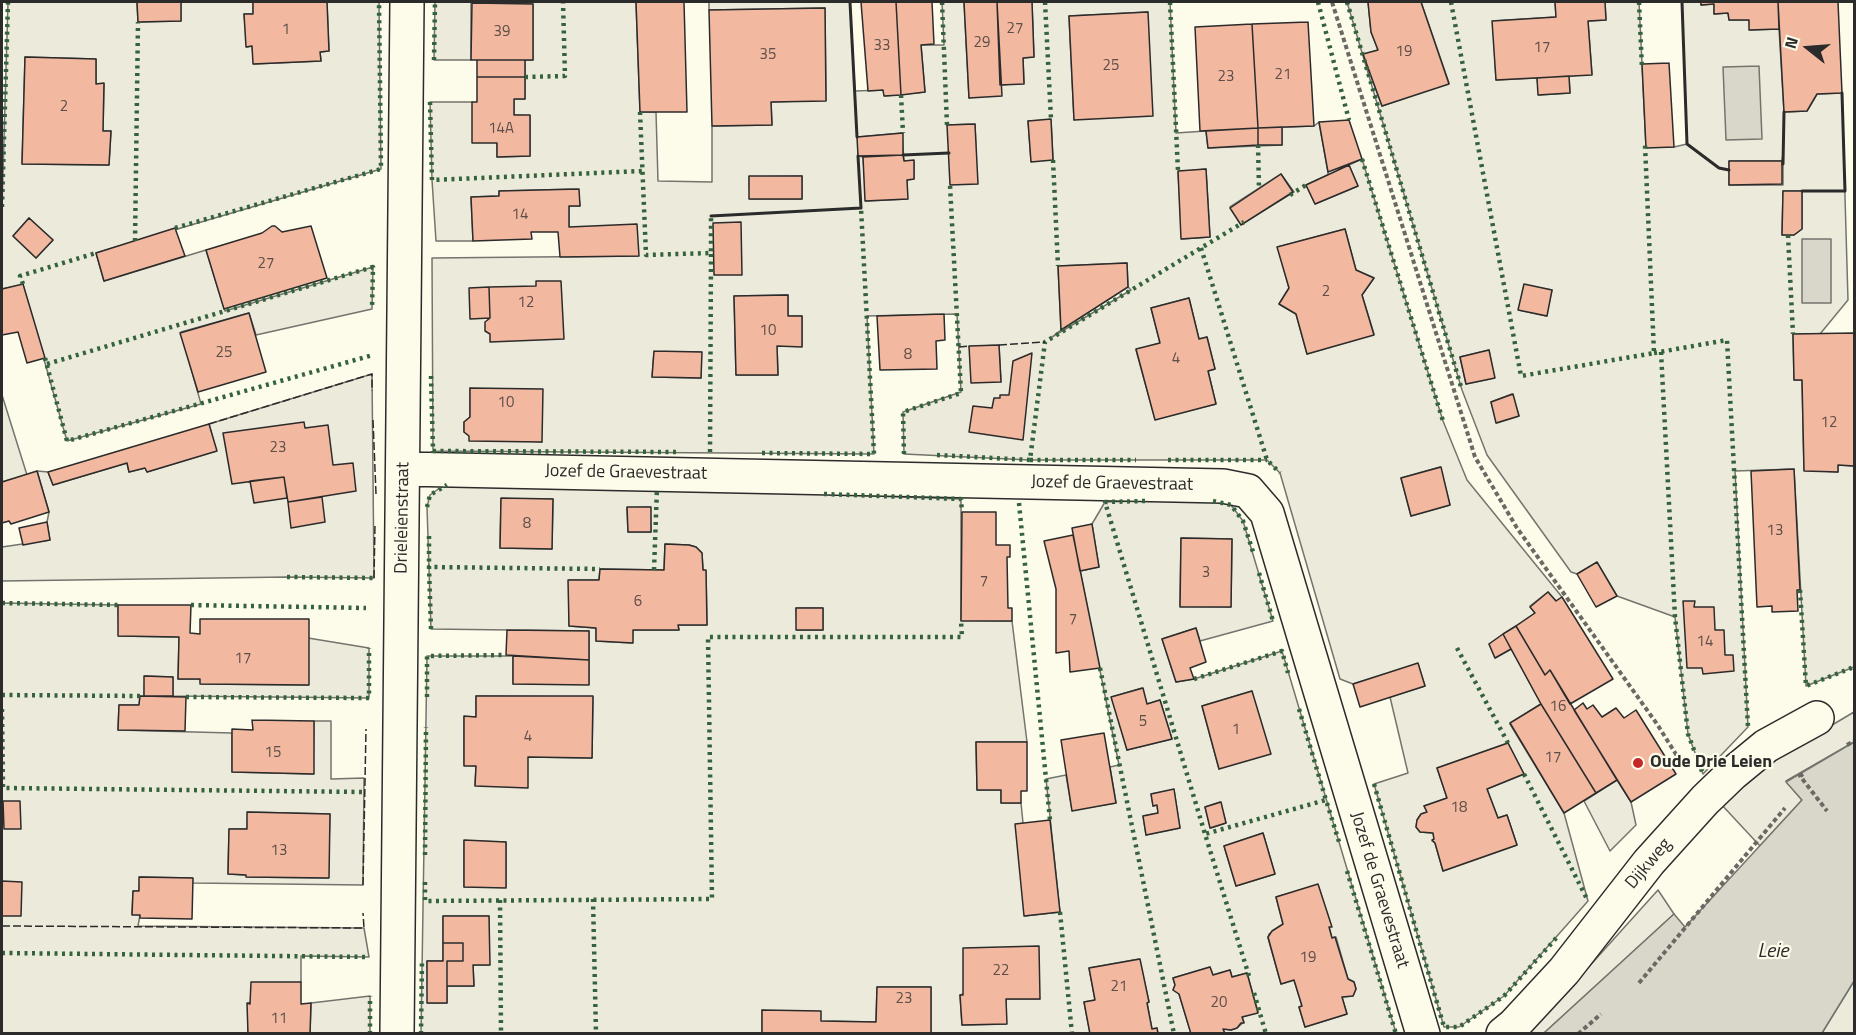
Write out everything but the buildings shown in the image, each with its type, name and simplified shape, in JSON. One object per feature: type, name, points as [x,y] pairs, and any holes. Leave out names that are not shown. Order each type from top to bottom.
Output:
[{"type":"street","name":"Drieleienstraat","points":[[397,1034],[407,2]]},
{"type":"street","name":"Jozef de Graevestraat","points":[[404,469],[1223,486],[1248,491],[1267,513],[1423,1034]]},
{"type":"street","name":"Dijkweg","points":[[1503,1034],[1564,971],[1649,862],[1705,800],[1732,774],[1767,746],[1816,718]]},
{"type":"path","points":[[1332,2],[1475,458],[1517,528],[1657,724],[1705,800]]},
{"type":"path","points":[[1845,746],[1854,741]]},
{"type":"path","points":[[1809,770],[1800,776],[1827,811]]},
{"type":"path","points":[[1639,983],[1785,808]]},
{"type":"path","points":[[1578,1034],[1601,1014]]},
{"type":"shaded area","points":[[8,2],[137,2],[138,22],[181,21],[181,2],[253,2],[253,14],[244,14],[247,47],[252,46],[254,64],[321,61],[320,52],[329,51],[327,2],[379,2],[381,169],[96,253],[104,281],[206,250],[225,311],[373,267],[372,309],[256,335],[249,313],[181,332],[201,404],[67,441],[23,285],[2,289]],"holes":[[[25,57],[96,59],[96,84],[104,84],[103,131],[111,131],[109,165],[22,164]],[[29,218],[53,240],[36,258],[13,236]]]},
{"type":"shaded area","points":[[435,2],[471,2],[471,60],[434,60]]},
{"type":"shaded area","points":[[636,2],[640,112],[656,112],[658,181],[712,182],[712,126],[772,125],[771,102],[826,100],[825,8],[709,10],[709,2],[850,2],[855,91],[883,90],[885,96],[925,92],[921,45],[944,45],[942,2],[964,2],[969,98],[1000,85],[1024,83],[1023,58],[1034,57],[1032,2],[1170,2],[1176,133],[1206,131],[1208,148],[1282,145],[1282,127],[1314,126],[1319,122],[1328,175],[1306,185],[1315,204],[1358,186],[1349,165],[1362,159],[1443,421],[1467,480],[1562,597],[1556,601],[1548,592],[1530,606],[1535,613],[1489,644],[1495,658],[1511,649],[1541,704],[1510,724],[1564,813],[1588,901],[1504,996],[1459,1027],[1444,1027],[1374,784],[1408,773],[1390,697],[1425,686],[1418,664],[1353,684],[1340,679],[1280,473],[1267,460],[1030,460],[904,454],[903,412],[961,392],[957,314],[867,316],[874,454],[433,451],[432,258],[638,256],[569,227],[569,206],[580,206],[578,189],[499,191],[499,196],[471,197],[473,241],[436,241],[430,102],[472,102],[497,143],[497,157],[530,156],[530,116],[514,115],[514,99],[525,99],[525,60],[533,60],[533,4],[498,3]],"holes":[[[1148,12],[1074,120],[1069,16]],[[1051,120],[1053,159],[1031,161],[1028,121]],[[975,124],[977,184],[947,125]],[[902,133],[904,161],[914,161],[914,179],[907,180],[907,199],[866,201],[863,157],[858,156],[858,137]],[[1206,169],[1210,237],[1182,239],[1178,172]],[[1281,174],[1294,192],[1241,224],[1230,207]],[[802,176],[802,199],[750,199],[749,177]],[[1345,229],[1356,270],[1374,278],[1362,295],[1374,334],[1307,354],[1296,314],[1279,304],[1289,288],[1278,247]],[[1127,263],[1128,287],[1131,290],[1052,337],[1061,330],[1058,266]],[[788,295],[788,316],[802,316],[802,346],[777,346],[778,375],[736,375],[734,296]],[[1189,298],[1199,339],[1207,337],[1215,369],[1208,371],[1216,404],[1155,419],[1136,350],[1160,343],[1151,308]],[[999,345],[1001,382],[969,347]],[[654,352],[701,352],[701,378],[652,377]],[[470,388],[542,442],[469,436],[464,432],[464,422],[470,417]],[[1440,467],[1450,505],[1411,516],[1401,478]],[[1508,743],[1524,774],[1487,789],[1498,818],[1507,815],[1517,845],[1443,871],[1435,843],[1432,841],[1433,833],[1420,832],[1416,827],[1421,814],[1427,812],[1424,806],[1447,798],[1437,768]]]},
{"type":"shaded area","points":[[1347,2],[1368,2],[1371,32],[1378,50],[1363,55],[1382,106],[1449,83],[1421,2],[1555,2],[1556,17],[1493,21],[1496,80],[1537,78],[1539,95],[1570,93],[1569,76],[1592,74],[1588,21],[1606,20],[1605,2],[1639,2],[1646,147],[1674,147],[1687,144],[1682,2],[1701,2],[1701,5],[1714,4],[1714,14],[1728,13],[1729,20],[1749,20],[1750,30],[1779,29],[1784,112],[1807,111],[1817,94],[1842,93],[1848,300],[1820,334],[1793,334],[1794,380],[1802,380],[1804,470],[1838,472],[1838,465],[1854,466],[1854,667],[1806,686],[1794,469],[1735,471],[1748,727],[1703,774],[1688,734],[1675,617],[1617,596],[1597,563],[1577,574],[1571,572],[1487,455],[1462,390]],"holes":[[[1783,153],[1783,185],[1729,185],[1729,161],[1782,161]],[[1783,191],[1802,191],[1802,229],[1794,235],[1782,235]],[[1524,285],[1552,290],[1546,316],[1519,310]],[[1489,350],[1494,378],[1466,384],[1460,357]],[[1512,394],[1519,416],[1497,423],[1491,402]]]},
{"type":"shaded area","points":[[372,374],[374,578],[2,581],[2,547],[50,540],[47,522],[49,512],[37,471],[48,472],[53,485],[127,463],[129,472],[145,468],[147,472],[216,451],[209,424]]},
{"type":"shaded area","points":[[2,395],[27,475],[2,482]]},
{"type":"shaded area","points":[[471,482],[961,499],[961,620],[1012,621],[1027,742],[976,742],[977,790],[1001,790],[1001,803],[1021,803],[1025,916],[1060,912],[1046,779],[1066,775],[1072,810],[1116,803],[1110,767],[1119,765],[1080,571],[1099,567],[1092,524],[1105,502],[1204,499],[1231,505],[1243,521],[1273,621],[1200,641],[1196,628],[1162,639],[1176,682],[1194,679],[1282,651],[1396,1033],[1225,1033],[1223,1029],[1237,1028],[1244,1022],[1242,1017],[1258,1012],[1247,973],[1232,977],[1230,970],[1213,975],[1210,967],[1173,978],[1175,985],[1173,990],[1179,994],[1191,1033],[1158,1033],[1157,1028],[1152,1029],[1147,1003],[1149,1002],[1139,959],[1089,968],[1095,1000],[1084,1002],[1090,1033],[931,1033],[931,987],[877,987],[876,1022],[821,1021],[762,1010],[762,1033],[421,1034],[427,656],[513,656],[513,684],[589,684],[589,631],[431,629],[427,507],[430,495],[444,485]],"holes":[[[501,499],[553,499],[552,549],[500,548]],[[650,507],[651,532],[628,532],[627,508]],[[1181,538],[1232,539],[1231,607],[1180,606]],[[665,544],[696,547],[702,553],[703,570],[706,571],[707,625],[678,625],[679,630],[633,630],[632,643],[596,641],[596,628],[569,626],[569,580],[599,580],[600,569],[664,570]],[[796,608],[823,608],[823,630],[797,630]],[[1142,688],[1147,704],[1160,700],[1172,739],[1127,750],[1112,697]],[[1252,691],[1219,769],[1202,706]],[[476,696],[593,697],[592,758],[528,757],[475,785],[476,766],[464,765],[464,717],[476,717]],[[1174,790],[1180,828],[1146,835],[1143,816],[1158,813],[1157,805],[1153,806],[1151,794]],[[1220,802],[1226,823],[1211,828],[1205,807]],[[1263,833],[1275,874],[1236,886],[1224,846]],[[464,841],[506,842],[506,887],[464,887]],[[1318,885],[1331,926],[1329,927],[1332,938],[1336,937],[1348,979],[1354,982],[1356,989],[1353,996],[1342,997],[1347,1014],[1305,1027],[1299,1007],[1302,1006],[1294,980],[1281,984],[1268,938],[1269,934],[1283,924],[1276,897]],[[443,916],[489,916],[489,965],[473,965],[474,986],[447,986],[447,1003],[428,1003],[427,961],[443,961]],[[960,995],[1040,999],[1006,999],[1006,1024],[962,1025]]]},
{"type":"shaded area","points":[[2,603],[118,605],[119,636],[179,637],[178,679],[200,679],[201,684],[308,685],[308,638],[369,648],[369,698],[173,696],[173,677],[145,676],[144,696],[140,696],[139,705],[119,705],[118,730],[232,733],[232,772],[313,774],[314,721],[331,721],[331,779],[364,778],[363,885],[193,883],[192,878],[140,877],[139,891],[133,891],[132,914],[140,915],[138,926],[364,928],[369,957],[301,956],[301,982],[248,1003],[248,1033],[2,1034]],"holes":[[[248,812],[330,814],[328,878],[247,877],[246,875],[228,874],[229,829],[247,829]]]},
{"type":"shaded area","points":[[1854,712],[1854,742],[1786,781],[1802,800],[1760,846],[1720,803],[1785,753]]},
{"type":"shaded area","points":[[1617,780],[1631,802],[1636,825],[1610,851],[1584,801]]},
{"type":"shaded area","points":[[1658,890],[1674,914],[1544,1033],[1525,1034],[1539,1022]]},
{"type":"shaded area","points":[[1854,981],[1854,1033],[1822,1033]]},
{"type":"shaded area","points":[[370,996],[370,1033],[310,1034],[311,1003]]},
{"type":"water","points":[[1759,66],[1762,139],[1726,140],[1723,67]]},
{"type":"water","points":[[1802,239],[1831,239],[1831,303],[1802,303]]},
{"type":"water","name":"Leie","points":[[1854,742],[1854,981],[1822,1033],[1544,1033],[1674,914],[1685,927],[1802,800],[1786,782]]},
{"type":"hedge","points":[[2,207],[8,2]]},
{"type":"hedge","points":[[175,228],[381,169],[379,2]]},
{"type":"hedge","points":[[434,60],[435,2]]},
{"type":"hedge","points":[[525,77],[565,76],[563,2]]},
{"type":"hedge","points":[[942,2],[947,125]]},
{"type":"hedge","points":[[1045,2],[1051,119]]},
{"type":"hedge","points":[[1170,2],[1178,171]]},
{"type":"hedge","points":[[1318,2],[1349,120]]},
{"type":"hedge","points":[[1347,2],[1462,390]]},
{"type":"hedge","points":[[1451,2],[1521,376],[1654,353],[1645,145]]},
{"type":"hedge","points":[[1639,2],[1642,68]]},
{"type":"hedge","points":[[135,241],[138,22]]},
{"type":"hedge","points":[[901,95],[903,133]]},
{"type":"hedge","points":[[430,102],[432,180],[642,171]]},
{"type":"hedge","points":[[640,112],[646,255],[711,253],[711,216]]},
{"type":"hedge","points":[[1258,145],[1259,188]]},
{"type":"hedge","points":[[1362,159],[1443,421]]},
{"type":"hedge","points":[[1053,160],[1058,266]]},
{"type":"hedge","points":[[904,454],[903,412],[961,393],[950,185]]},
{"type":"hedge","points":[[1290,195],[1306,185]]},
{"type":"hedge","points":[[762,453],[874,454],[861,208]]},
{"type":"hedge","points":[[937,455],[1030,460],[1045,342],[1244,222]]},
{"type":"hedge","points":[[1788,235],[1793,334]]},
{"type":"hedge","points":[[1201,248],[1267,460],[1280,473]]},
{"type":"hedge","points":[[23,284],[20,276],[96,253]]},
{"type":"hedge","points":[[710,452],[711,253]]},
{"type":"hedge","points":[[47,364],[373,267],[372,309]]},
{"type":"hedge","points":[[1654,353],[1727,340],[1748,727]]},
{"type":"hedge","points":[[1661,352],[1675,617],[1688,734],[1703,774]]},
{"type":"hedge","points":[[45,358],[67,441],[373,355]]},
{"type":"hedge","points":[[431,376],[433,451],[677,452]]},
{"type":"hedge","points":[[1030,460],[1136,460]]},
{"type":"hedge","points":[[1168,460],[1267,460]]},
{"type":"hedge","points":[[427,507],[430,495],[447,485]]},
{"type":"hedge","points":[[654,570],[657,488]]},
{"type":"hedge","points":[[824,494],[961,499],[962,512]]},
{"type":"hedge","points":[[1145,501],[1105,502],[1205,834]]},
{"type":"hedge","points":[[1213,501],[1231,505],[1243,521],[1254,555]]},
{"type":"hedge","points":[[1019,503],[1050,820]]},
{"type":"hedge","points":[[429,536],[429,567]]},
{"type":"hedge","points":[[431,629],[429,567],[600,569]]},
{"type":"hedge","points":[[1259,573],[1273,621]]},
{"type":"hedge","points":[[287,577],[374,578]]},
{"type":"hedge","points":[[1800,590],[1806,686],[1854,667]]},
{"type":"hedge","points":[[2,603],[118,605]]},
{"type":"hedge","points":[[191,605],[366,608]]},
{"type":"hedge","points":[[425,882],[425,901],[712,899],[708,637],[962,637],[961,621]]},
{"type":"hedge","points":[[186,697],[369,698],[369,648]]},
{"type":"hedge","points":[[1457,648],[1508,743]]},
{"type":"hedge","points":[[1194,679],[1282,651],[1288,673]]},
{"type":"hedge","points":[[427,697],[427,656],[506,655]]},
{"type":"hedge","points":[[1100,668],[1174,1034]]},
{"type":"hedge","points":[[2,695],[140,696]]},
{"type":"hedge","points":[[2,709],[3,788],[364,792]]},
{"type":"hedge","points":[[1299,709],[1326,800]]},
{"type":"hedge","points":[[425,855],[426,727]]},
{"type":"hedge","points":[[1524,774],[1588,901]]},
{"type":"hedge","points":[[1374,784],[1444,1027],[1459,1027],[1504,996],[1559,935]]},
{"type":"hedge","points":[[1249,976],[1205,834],[1326,800],[1340,845]]},
{"type":"hedge","points":[[1347,871],[1396,1034]]},
{"type":"hedge","points":[[593,899],[596,1034]]},
{"type":"hedge","points":[[500,900],[501,1034]]},
{"type":"hedge","points":[[1060,912],[1072,1034]]},
{"type":"hedge","points":[[2,953],[369,957]]},
{"type":"hedge","points":[[421,1034],[422,959]]},
{"type":"hedge","points":[[1254,993],[1266,1034]]},
{"type":"hedge","points":[[370,996],[370,1034]]},
{"type":"fence","points":[[999,345],[1045,342]]},
{"type":"fence","points":[[959,347],[969,346]]},
{"type":"fence","points":[[209,424],[372,374],[372,391]]},
{"type":"fence","points":[[373,420],[376,494]]},
{"type":"fence","points":[[374,578],[375,524]]},
{"type":"fence","points":[[363,885],[366,729]]},
{"type":"fence","points":[[2,926],[364,928],[363,913]]},
{"type":"wall","points":[[850,2],[857,137]]},
{"type":"wall","points":[[1682,2],[1687,144],[1719,168],[1729,170]]},
{"type":"wall","points":[[1802,191],[1845,191],[1842,93]]},
{"type":"wall","points":[[1783,164],[1784,112]]},
{"type":"wall","points":[[903,155],[949,153]]},
{"type":"wall","points":[[711,216],[861,208],[858,156]]},
{"type":"place","name":"Oude Drie Leien","points":[[1638,763]]}]
